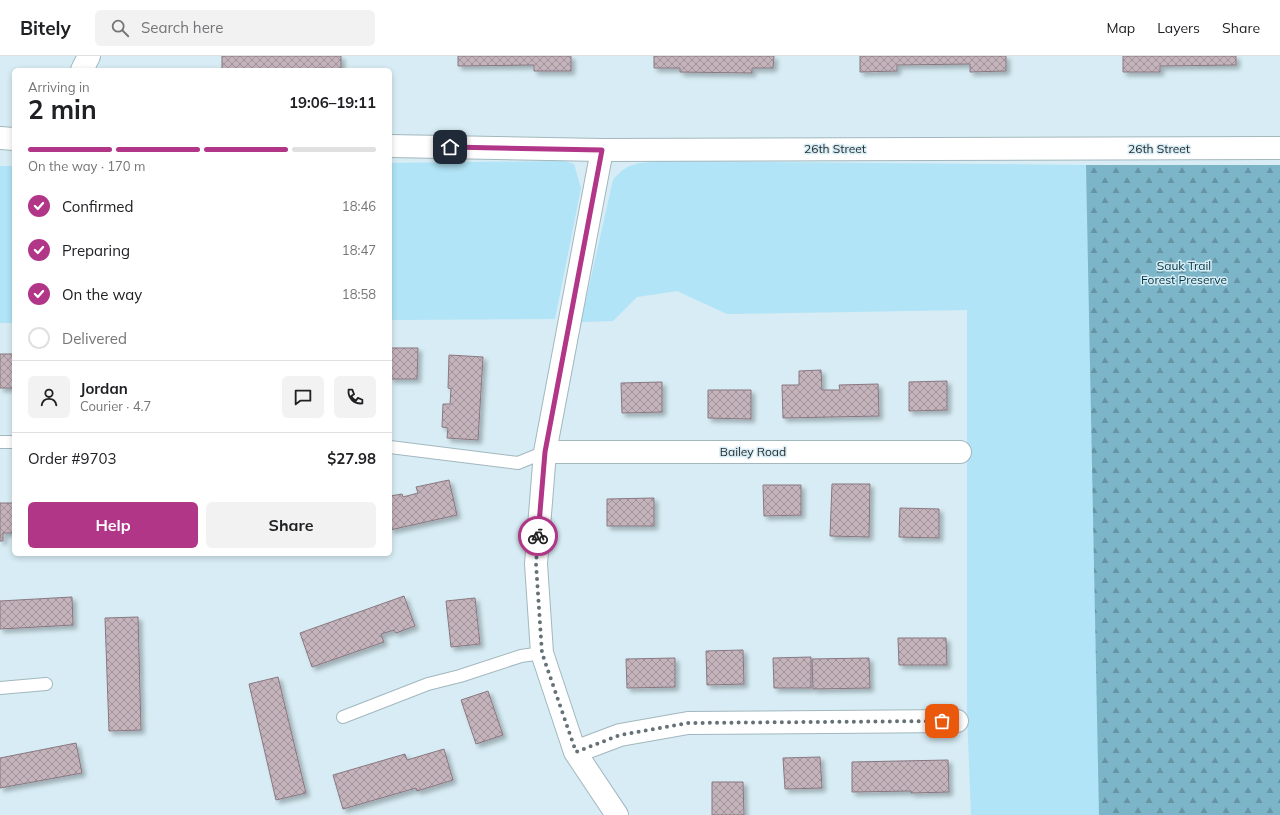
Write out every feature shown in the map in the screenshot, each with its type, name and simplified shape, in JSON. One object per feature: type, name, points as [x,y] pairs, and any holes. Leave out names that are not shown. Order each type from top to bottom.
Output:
[{"type":"street","points":[[83,68],[88,56]]},
{"type":"street","points":[[0,138],[12,139]]},
{"type":"street","name":"26th Street","points":[[392,146],[602,150],[1280,148]]},
{"type":"street","points":[[602,150],[545,452],[536,564],[542,653],[576,752],[617,815]]},
{"type":"street","name":"Bailey Road","points":[[545,452],[960,452]]},
{"type":"street","points":[[576,752],[620,735],[688,723],[957,721]]},
{"type":"lane","points":[[0,442],[12,442]]},
{"type":"lane","points":[[392,447],[518,463],[545,452]]},
{"type":"lane","points":[[343,717],[428,684],[460,676],[521,656],[542,653]]},
{"type":"lane","points":[[0,688],[46,684]]},
{"type":"green space","points":[[564,161],[574,164],[581,188],[555,319],[392,320],[392,163]]},
{"type":"green space","points":[[658,161],[1086,165],[1280,165],[1280,815],[971,815],[967,713],[967,310],[727,314],[677,291],[637,297],[613,321],[581,322],[613,180],[618,174],[628,167]]},
{"type":"green space","name":"Sauk Trail Forest Preserve","points":[[1086,165],[1280,165],[1280,815],[1099,815]]},
{"type":"green space","points":[[0,166],[12,166],[12,323],[0,323]]},
{"type":"building","points":[[222,56],[341,56],[341,68],[222,68]]},
{"type":"building","points":[[458,56],[571,56],[571,71],[534,71],[534,65],[458,66]]},
{"type":"building","points":[[654,56],[774,56],[773,68],[752,68],[752,73],[680,72],[680,68],[654,68]]},
{"type":"building","points":[[860,56],[1006,56],[1006,71],[970,72],[970,64],[897,65],[897,71],[860,72]]},
{"type":"building","points":[[1123,56],[1236,56],[1236,65],[1160,66],[1160,72],[1123,72]]},
{"type":"building","points":[[392,348],[418,348],[417,379],[392,379]]},
{"type":"building","points":[[0,354],[12,354],[12,388],[0,388]]},
{"type":"building","points":[[449,355],[483,357],[478,440],[447,438],[448,428],[442,427],[443,404],[450,404],[451,389],[448,388]]},
{"type":"building","points":[[821,370],[822,390],[840,390],[839,385],[878,384],[879,416],[783,418],[782,385],[799,385],[799,371]]},
{"type":"building","points":[[947,381],[947,410],[909,411],[909,382]]},
{"type":"building","points":[[662,382],[662,412],[622,413],[621,383]]},
{"type":"building","points":[[708,390],[751,390],[751,419],[708,418]]},
{"type":"building","points":[[449,480],[457,515],[392,530],[392,496],[402,494],[403,497],[418,493],[416,487]]},
{"type":"building","points":[[832,484],[870,484],[869,537],[830,536]]},
{"type":"building","points":[[763,485],[801,485],[801,515],[764,516]]},
{"type":"building","points":[[654,498],[654,526],[607,526],[607,499]]},
{"type":"building","points":[[0,503],[12,503],[12,533],[3,533],[3,541],[0,541]]},
{"type":"building","points":[[900,508],[939,509],[939,538],[899,537]]},
{"type":"building","points":[[404,596],[415,626],[396,633],[394,630],[381,634],[384,642],[312,667],[300,633]]},
{"type":"building","points":[[72,597],[73,625],[0,629],[0,601]]},
{"type":"building","points":[[475,598],[480,644],[451,647],[446,601]]},
{"type":"building","points":[[138,617],[141,730],[109,731],[105,618]]},
{"type":"building","points":[[898,638],[946,638],[947,665],[899,665]]},
{"type":"building","points":[[743,650],[744,684],[707,685],[706,651]]},
{"type":"building","points":[[811,657],[811,688],[774,688],[773,658]]},
{"type":"building","points":[[675,658],[675,687],[627,688],[626,659]]},
{"type":"building","points":[[869,658],[870,688],[813,689],[812,659]]},
{"type":"building","points":[[278,677],[306,793],[276,800],[249,684]]},
{"type":"building","points":[[488,691],[503,735],[476,744],[461,700]]},
{"type":"building","points":[[76,743],[82,773],[0,788],[0,758]]},
{"type":"building","points":[[444,749],[453,780],[417,791],[416,788],[343,809],[333,775],[405,754],[407,760]]},
{"type":"building","points":[[820,757],[822,788],[785,789],[783,758]]},
{"type":"building","points":[[948,760],[949,792],[852,792],[852,762]]},
{"type":"building","points":[[712,782],[743,782],[744,815],[712,815]]},
{"type":"way so far","points":[[538,536],[536,564],[542,653],[576,752],[620,735],[688,723],[942,721]]},
{"type":"route","points":[[450,147],[602,150],[545,452],[538,536]]}]
